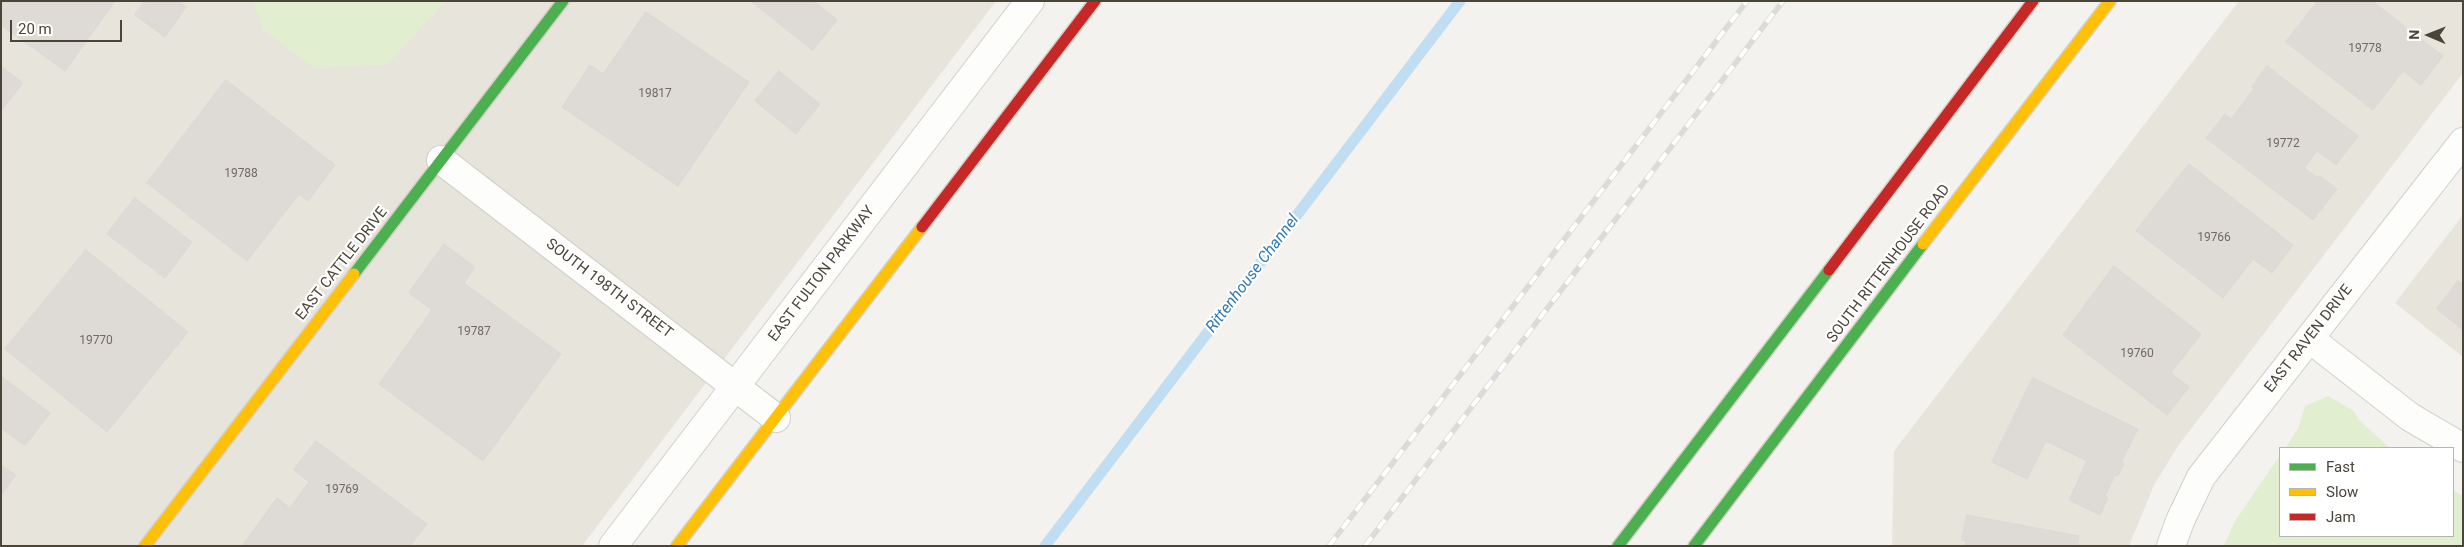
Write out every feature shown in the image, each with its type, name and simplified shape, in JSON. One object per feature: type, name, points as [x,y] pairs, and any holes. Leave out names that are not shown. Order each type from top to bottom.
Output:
[{"type":"street","name":"EAST CATTLE DRIVE","points":[[145,546],[563,1]]},
{"type":"street","name":"EAST FULTON PARKWAY","points":[[613,546],[1030,1]]},
{"type":"street","points":[[678,546],[1094,1]]},
{"type":"street","points":[[1618,546],[2032,1]]},
{"type":"street","name":"SOUTH RITTENHOUSE ROAD","points":[[1694,546],[1985,161],[2110,1]]},
{"type":"street","name":"EAST RAVEN DRIVE","points":[[2171,546],[2180,521],[2201,478],[2463,142]]},
{"type":"street","name":"SOUTH 198TH STREET","points":[[441,160],[776,418]]},
{"type":"street","points":[[2310,339],[2410,417],[2463,448]]},
{"type":"shaded area","points":[[1,1],[996,1],[582,546],[1,546]]},
{"type":"shaded area","points":[[2239,1],[2463,1],[2463,73],[2178,446],[2154,485],[2129,546],[1892,546],[1894,451]]},
{"type":"shaded area","points":[[2463,215],[2463,357],[2395,303]]},
{"type":"green space","points":[[253,1],[446,1],[387,65],[314,68],[264,30]]},
{"type":"green space","points":[[2328,396],[2354,411],[2359,420],[2389,447],[2286,447],[2298,429],[2305,406]]},
{"type":"green space","points":[[2279,456],[2279,537],[2454,537],[2454,491],[2463,496],[2463,546],[2224,546],[2235,521]]},
{"type":"building","points":[[1,1],[115,1],[65,71],[1,25]]},
{"type":"building","points":[[145,1],[178,1],[186,7],[165,37],[135,15]]},
{"type":"building","points":[[751,1],[814,1],[837,20],[813,50]]},
{"type":"building","points":[[2318,1],[2372,1],[2443,56],[2421,85],[2403,71],[2373,110],[2286,42]]},
{"type":"building","points":[[646,12],[749,82],[678,186],[562,107],[590,65],[603,74]]},
{"type":"building","points":[[1,66],[23,83],[1,111]]},
{"type":"building","points":[[2267,66],[2358,136],[2336,165],[2317,151],[2304,168],[2318,178],[2320,176],[2337,189],[2313,220],[2206,138],[2225,114],[2231,119],[2254,89],[2252,87]]},
{"type":"building","points":[[779,71],[820,104],[796,134],[755,101]]},
{"type":"building","points":[[226,80],[335,165],[308,201],[299,194],[247,261],[147,183]]},
{"type":"building","points":[[2189,164],[2293,245],[2272,273],[2253,259],[2223,298],[2136,231]]},
{"type":"building","points":[[135,198],[192,242],[165,278],[107,234]]},
{"type":"building","points":[[444,244],[475,267],[464,283],[561,354],[483,461],[379,384],[432,310],[409,293]]},
{"type":"building","points":[[86,250],[188,332],[107,432],[5,349]]},
{"type":"building","points":[[2114,266],[2201,334],[2171,373],[2189,387],[2167,415],[2063,335]]},
{"type":"building","points":[[2458,281],[2463,284],[2463,330],[2437,309]]},
{"type":"building","points":[[1,376],[50,413],[25,446],[1,428]]},
{"type":"building","points":[[2033,378],[2138,429],[2121,463],[2124,464],[2118,476],[2115,475],[2105,496],[2108,498],[2100,515],[2069,500],[2087,461],[2046,441],[2027,479],[1992,462]]},
{"type":"building","points":[[316,441],[427,524],[410,546],[242,546],[277,498],[290,508],[309,482],[294,470]]},
{"type":"building","points":[[1,465],[16,475],[1,495]]},
{"type":"building","points":[[1967,515],[2079,536],[2078,546],[1965,546],[1966,541],[1962,540]]},
{"type":"waterway","name":"Rittenhouse Channel","points":[[1045,546],[1460,1]]},
{"type":"railway","points":[[1329,546],[1747,1]]},
{"type":"railway","points":[[1365,546],[1783,1]]},
{"type":"traffic: fast","points":[[354,274],[563,1]]},
{"type":"traffic: fast","points":[[1694,546],[1923,244]]},
{"type":"traffic: fast","points":[[1618,546],[1829,270]]},
{"type":"traffic: slow","points":[[1923,244],[2110,1]]},
{"type":"traffic: slow","points":[[677,546],[922,227]]},
{"type":"traffic: slow","points":[[145,546],[354,274]]},
{"type":"traffic: jam","points":[[922,227],[1095,1]]},
{"type":"traffic: jam","points":[[1829,270],[2033,1]]}]
